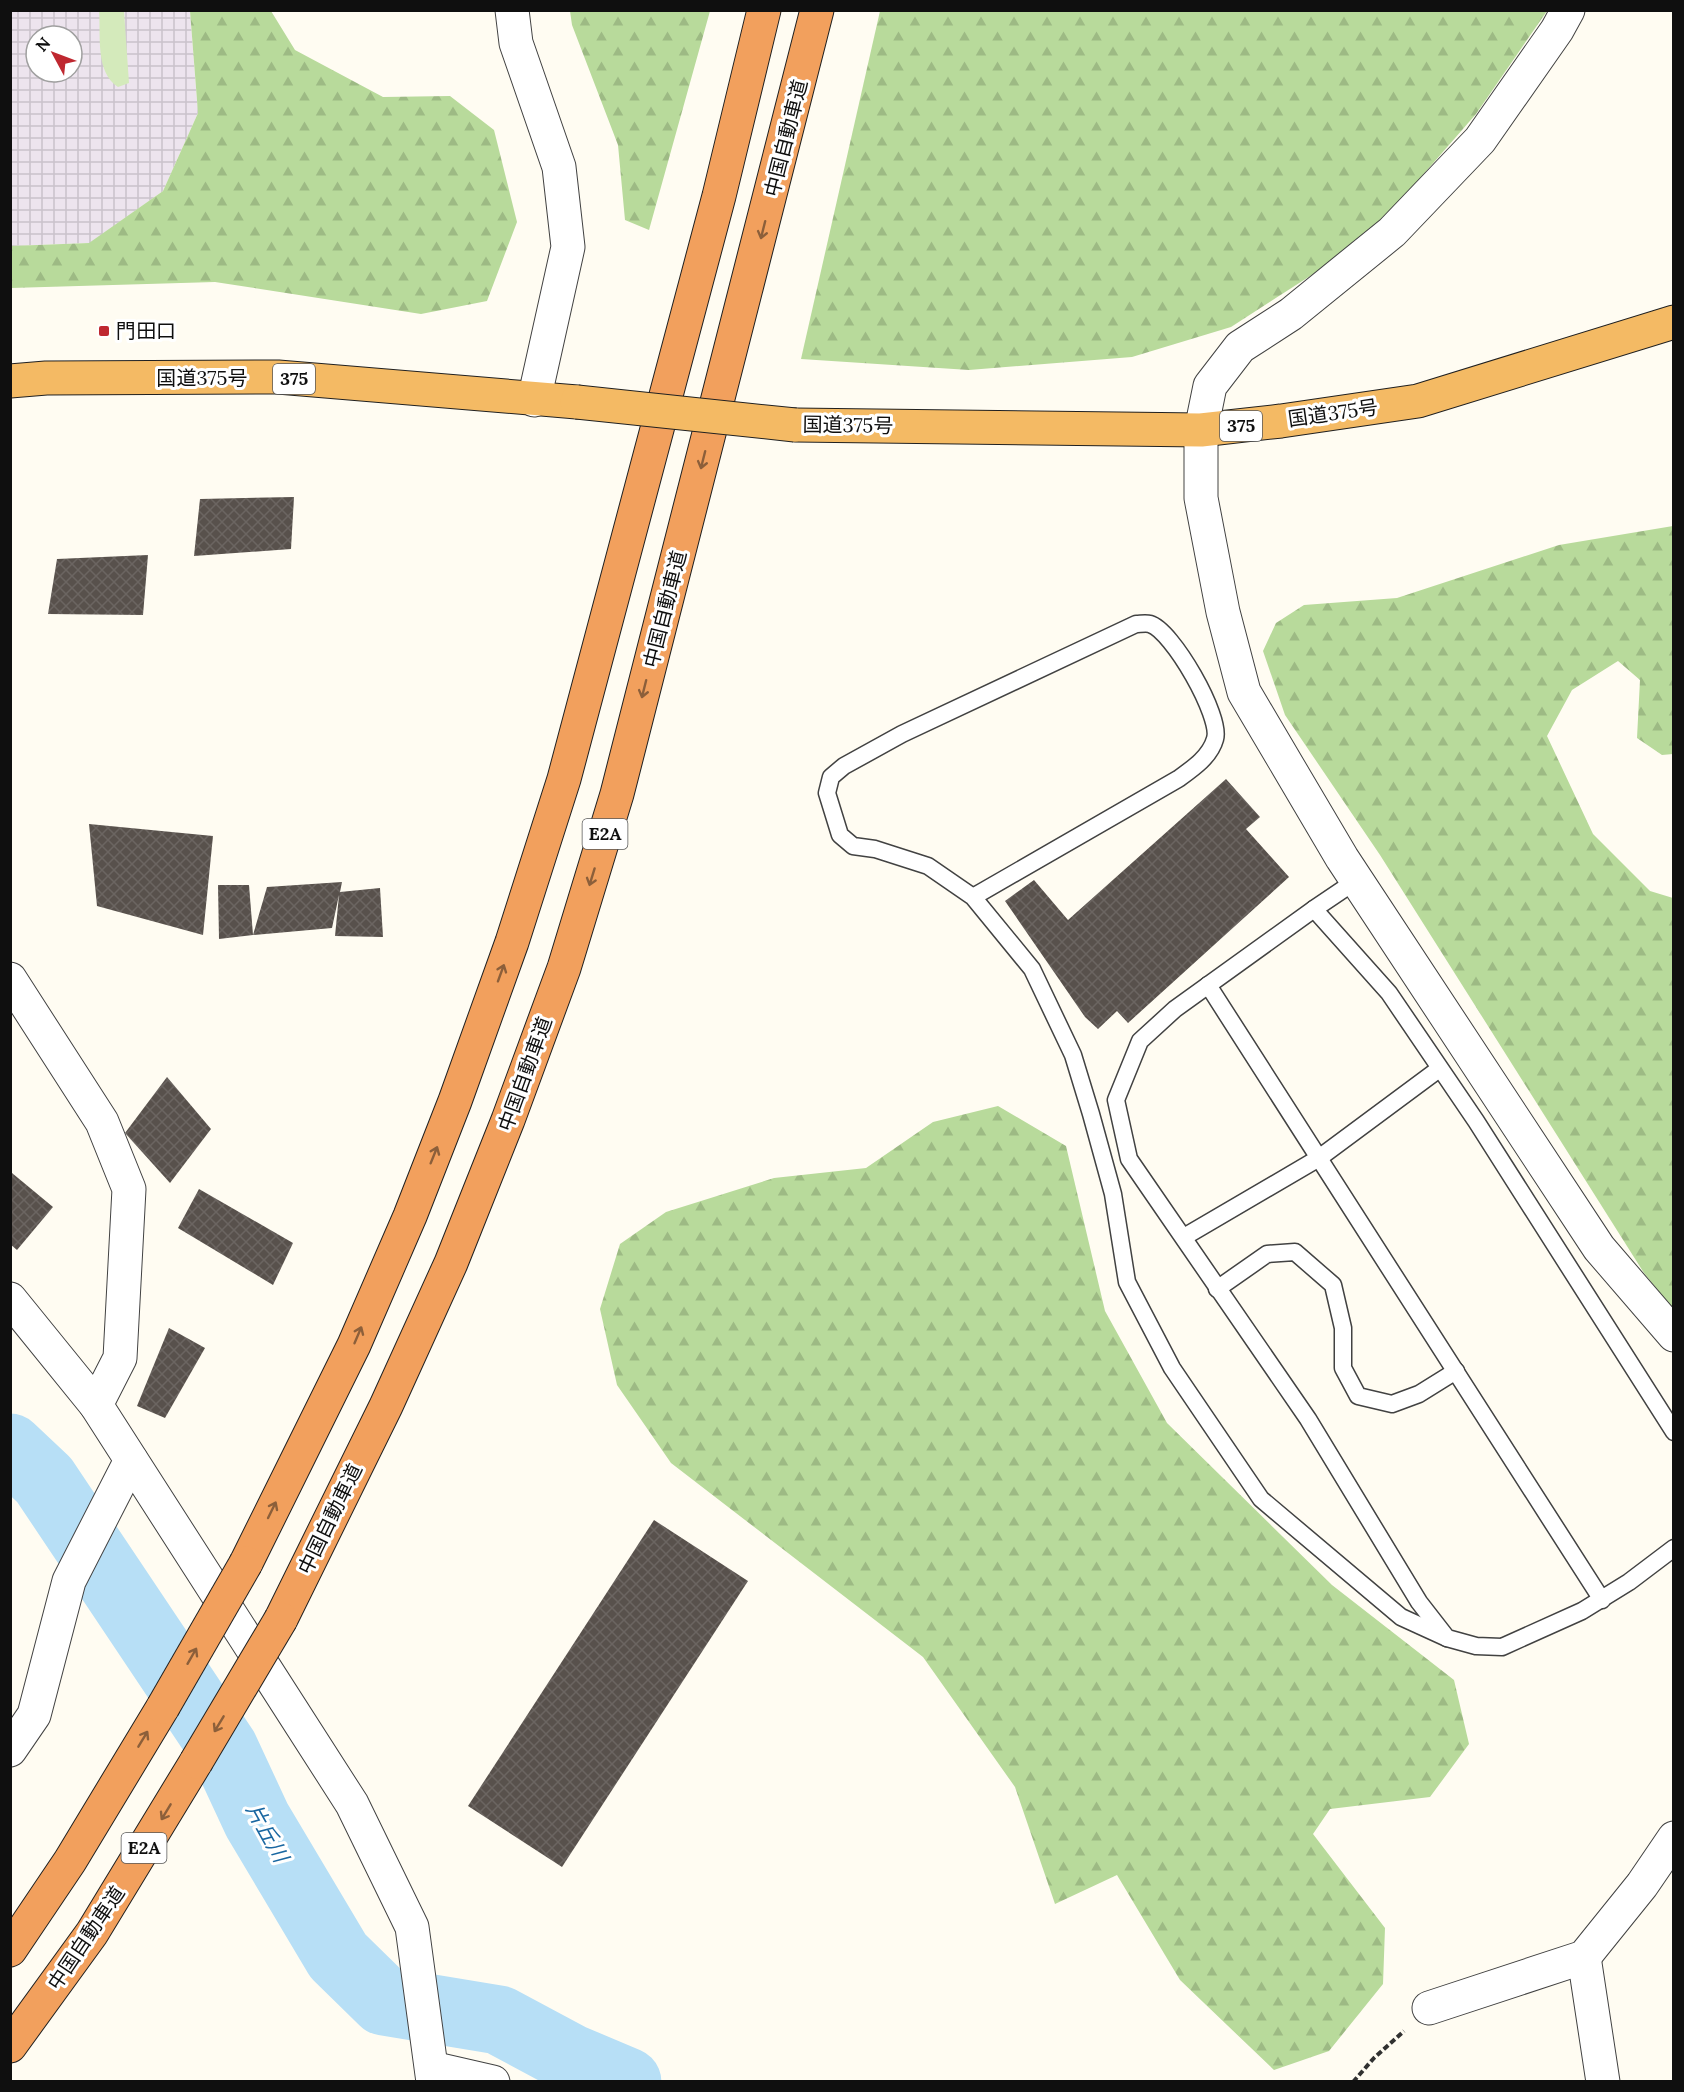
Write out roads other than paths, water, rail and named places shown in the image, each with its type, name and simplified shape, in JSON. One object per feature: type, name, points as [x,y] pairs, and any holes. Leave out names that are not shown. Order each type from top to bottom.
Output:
[{"type":"highway","points":[[10,1950],[70,1861],[246,1563],[354,1345],[455,1101],[512,942],[567,768],[719,196],[764,10]]},
{"type":"highway","name":"中国自動車道","points":[[10,2046],[92,1933],[281,1619],[387,1406],[451,1263],[564,968],[617,794],[817,10]]},
{"type":"highway","name":"国道375号","points":[[10,381],[46,378],[278,377],[577,402],[795,425],[1201,430],[1418,401],[1674,322]]},
{"type":"highway","points":[[10,1931],[70,1861]]},
{"type":"highway","points":[[10,2062],[92,1933]]},
{"type":"street","points":[[512,10],[516,44],[559,167],[568,248],[534,400]]},
{"type":"street","points":[[1568,10],[1557,30],[1480,140],[1392,232],[1291,314],[1240,347],[1210,386],[1201,430],[1200,498],[1223,612],[1244,692],[1357,880],[1599,1248],[1674,1335]]},
{"type":"street","points":[[10,979],[102,1122],[129,1189],[120,1358],[96,1405]]},
{"type":"street","points":[[10,1299],[96,1405],[357,1814],[412,1927],[433,2075],[493,2082]]},
{"type":"street","points":[[10,1750],[34,1715],[69,1581],[131,1460]]},
{"type":"street","points":[[1429,2008],[1584,1956],[1642,1886],[1674,1838]]},
{"type":"street","points":[[1584,1956],[1604,2082]]},
{"type":"lane","points":[[973,897],[1178,779],[1202,759],[1215,740],[1217,724],[1198,681],[1161,631],[1150,624],[1136,624],[902,734],[844,766],[831,777],[827,793],[840,835],[853,846],[875,849],[928,867],[973,897],[1032,969],[1073,1055],[1113,1194],[1127,1282],[1172,1368],[1261,1499],[1401,1617],[1447,1638],[1476,1646],[1502,1647],[1542,1631],[1602,1600],[1674,1548]]},
{"type":"lane","points":[[1357,880],[1175,1009],[1140,1041],[1116,1100],[1129,1159],[1184,1237],[1216,1289],[1308,1419],[1419,1602],[1447,1638]]},
{"type":"lane","points":[[1314,909],[1389,993],[1488,1141],[1674,1432]]},
{"type":"lane","points":[[1208,984],[1602,1600]]},
{"type":"lane","points":[[1184,1237],[1319,1158],[1439,1069]]},
{"type":"lane","points":[[1216,1289],[1268,1254],[1295,1252],[1333,1285],[1343,1328],[1343,1368],[1358,1396],[1392,1404],[1419,1394],[1456,1371]]},
{"type":"waterway","name":"片丘川","points":[[10,1448],[44,1480],[224,1749],[257,1820],[338,1956],[384,2001],[499,2020],[570,2058],[627,2082]]},
{"type":"place","name":"門田口","points":[[104,331]]}]
